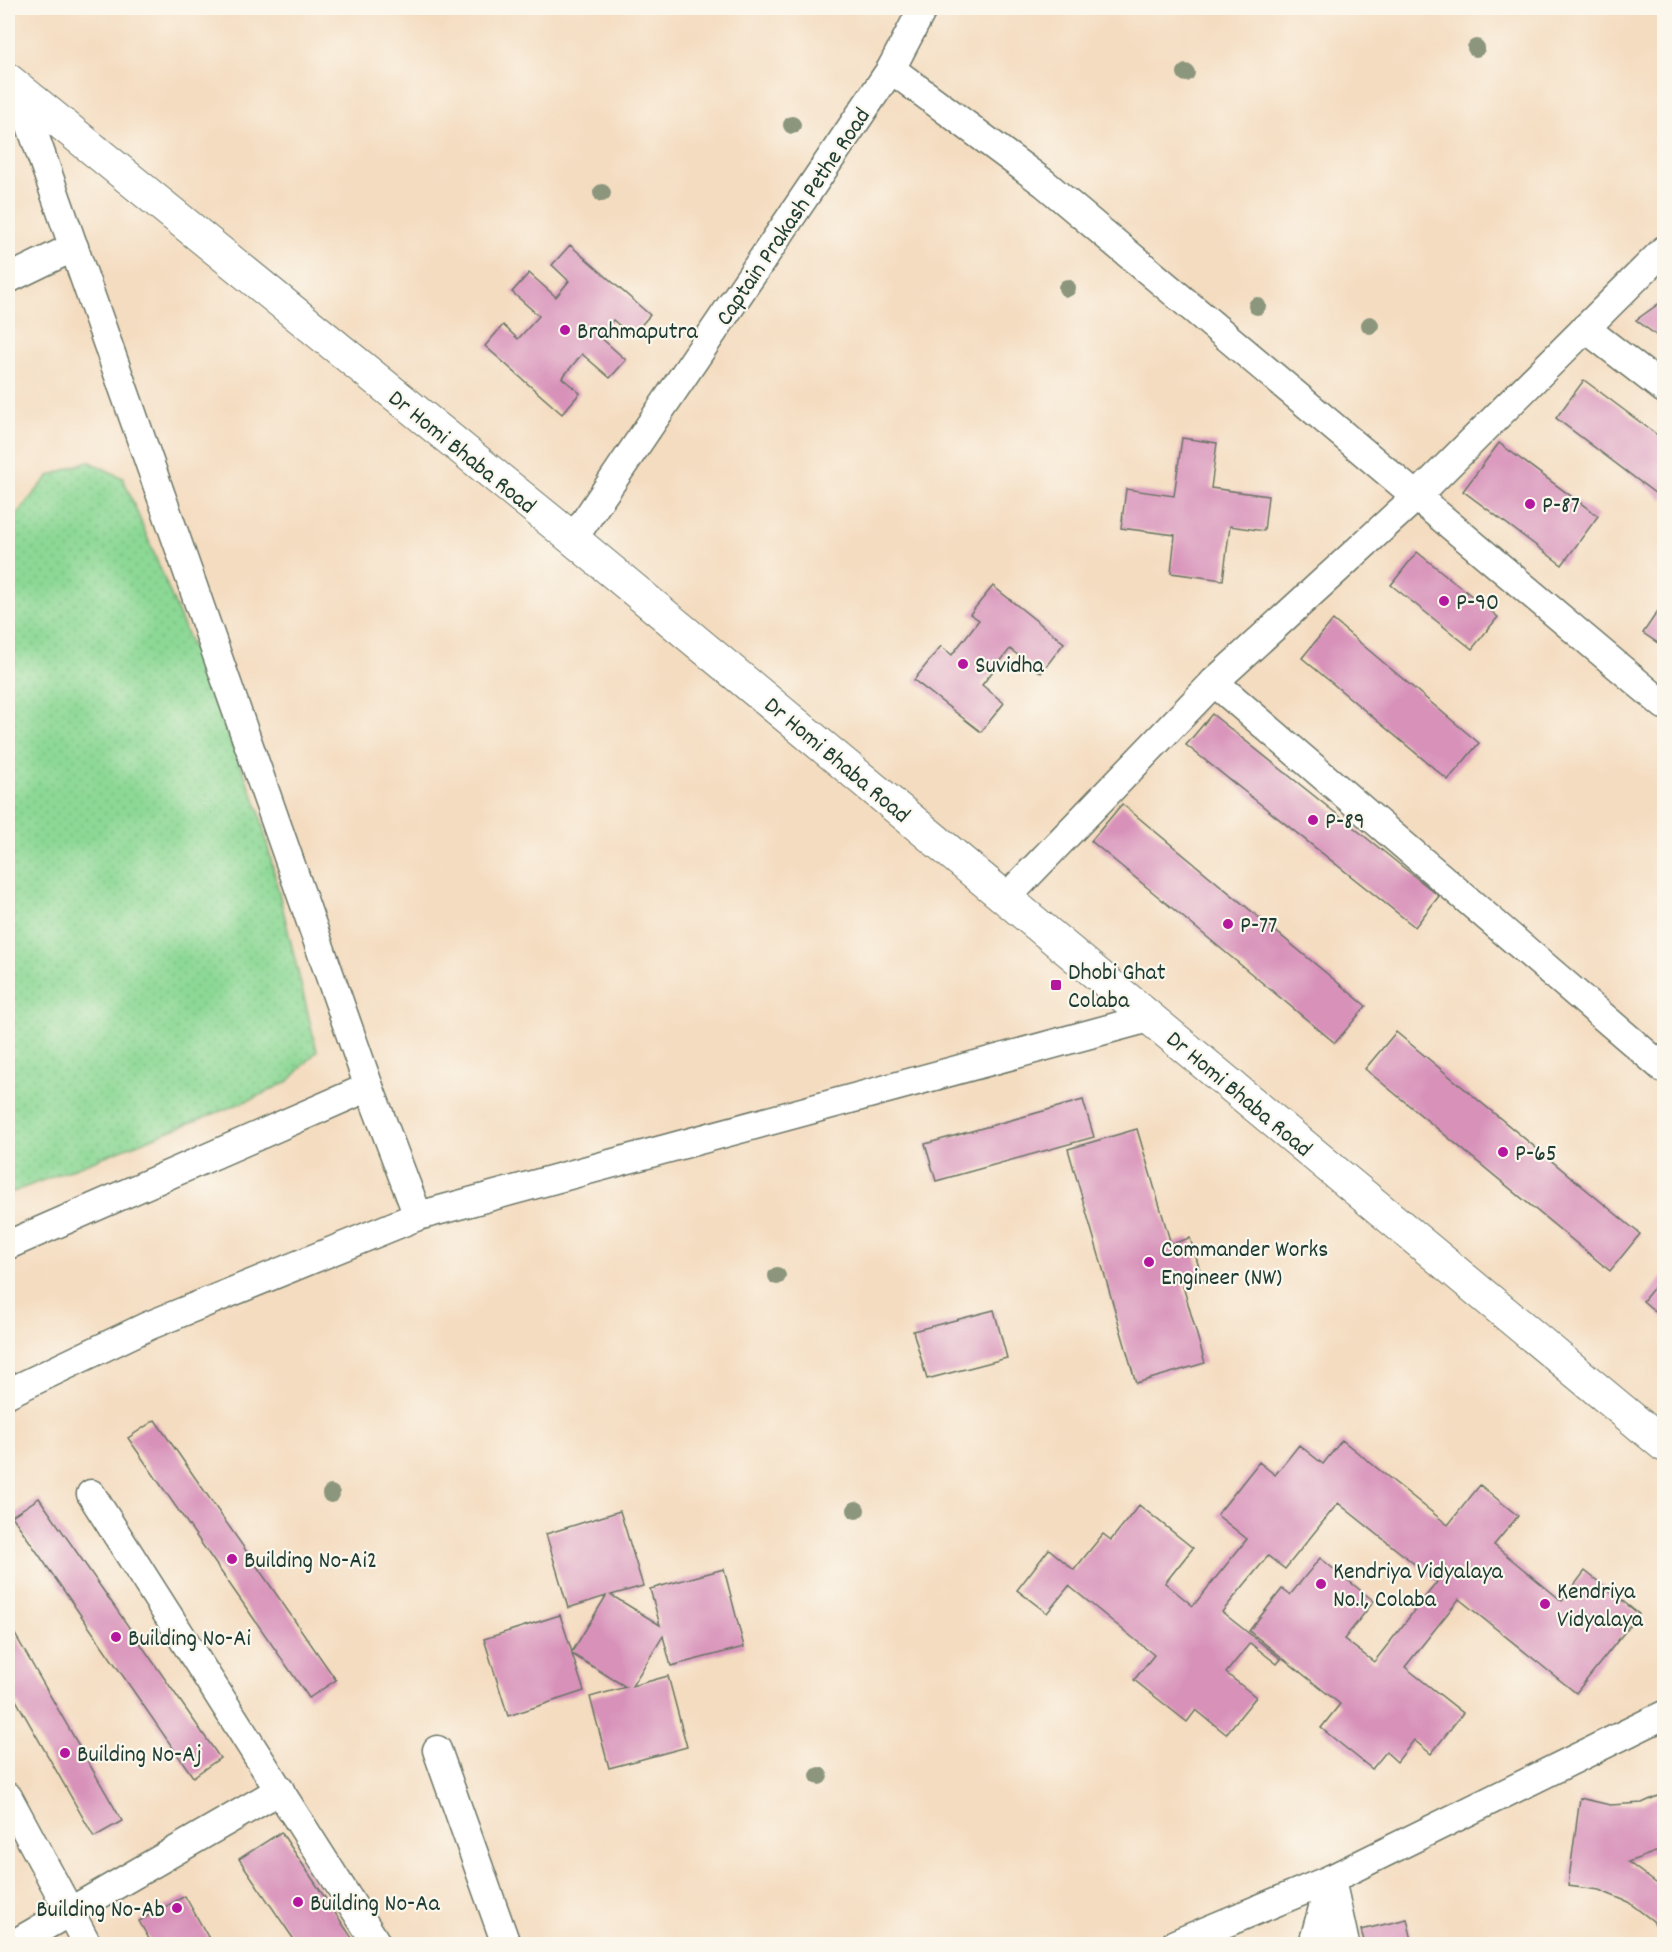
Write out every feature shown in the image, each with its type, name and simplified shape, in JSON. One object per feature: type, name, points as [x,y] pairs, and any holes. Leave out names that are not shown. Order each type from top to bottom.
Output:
[{"type":"street","name":"Captain Prakash Pethe Road","points":[[573,539],[891,69],[924,8]]},
{"type":"street","points":[[891,69],[1044,183],[1665,705]]},
{"type":"street","points":[[13,85],[74,247],[369,1087],[418,1216]]},
{"type":"street","name":"Dr Homi Bhaba Road","points":[[13,85],[573,539],[1665,1445]]},
{"type":"street","points":[[8,279],[74,247]]},
{"type":"street","points":[[1006,898],[1214,682],[1416,497],[1665,250]]},
{"type":"street","points":[[1585,328],[1665,389]]},
{"type":"street","points":[[1214,682],[1665,1069]]},
{"type":"street","points":[[8,1393],[148,1326],[418,1216],[1149,1017]]},
{"type":"street","points":[[8,1245],[369,1087]]},
{"type":"street","points":[[91,1494],[377,1944]]},
{"type":"street","points":[[1175,1944],[1331,1879],[1665,1715]]},
{"type":"street","points":[[437,1750],[506,1944]]},
{"type":"street","points":[[14,1944],[280,1790]]},
{"type":"street","points":[[8,1797],[87,1944]]},
{"type":"street","points":[[1313,1944],[1331,1879]]},
{"type":"street","points":[[1331,1879],[1345,1944]]},
{"type":"green space","points":[[88,461],[123,478],[259,810],[317,1051],[289,1081],[254,1098],[8,1194],[8,524],[49,476]]},
{"type":"building","name":"Brahmaputra","points":[[570,245],[650,315],[632,336],[613,320],[599,336],[626,360],[610,378],[582,354],[562,378],[580,393],[562,414],[485,346],[503,325],[518,339],[539,316],[512,292],[529,273],[556,297],[569,281],[552,265]]},
{"type":"building","points":[[1664,300],[1664,341],[1636,320]]},
{"type":"building","points":[[1584,380],[1664,440],[1664,500],[1556,418]]},
{"type":"building","points":[[1182,438],[1217,443],[1211,488],[1268,496],[1264,531],[1230,526],[1223,580],[1171,573],[1175,535],[1121,528],[1126,489],[1174,496]]},
{"type":"building","name":"P-87","points":[[1499,443],[1598,516],[1562,565],[1463,491]]},
{"type":"building","name":"P-90","points":[[1417,552],[1498,617],[1472,649],[1391,585]]},
{"type":"building","name":"Suvidha","points":[[993,586],[1064,643],[1041,673],[1010,649],[982,685],[1004,703],[981,732],[914,680],[941,646],[952,655],[979,620],[970,614]]},
{"type":"building","points":[[1664,602],[1664,647],[1643,633]]},
{"type":"building","points":[[1333,620],[1479,743],[1448,780],[1302,658]]},
{"type":"building","name":"P-89","points":[[1212,714],[1439,896],[1415,927],[1186,745]]},
{"type":"building","name":"P-77","points":[[1122,804],[1366,1006],[1335,1043],[1091,841]]},
{"type":"building","name":"P-65","points":[[1396,1032],[1640,1234],[1610,1271],[1365,1069]]},
{"type":"building","points":[[1083,1100],[1094,1137],[936,1181],[925,1144]]},
{"type":"building","name":"Commander Works Engineer (NW)","points":[[1137,1129],[1171,1244],[1190,1238],[1203,1280],[1183,1286],[1205,1363],[1136,1383],[1068,1149]]},
{"type":"building","points":[[1664,1275],[1664,1319],[1643,1301]]},
{"type":"building","points":[[994,1310],[1007,1358],[927,1379],[913,1331]]},
{"type":"building","name":"Building No-Ai2","points":[[155,1420],[336,1680],[309,1698],[128,1438]]},
{"type":"building","name":"Kendriya Vidyalaya","points":[[1342,1440],[1448,1525],[1480,1485],[1518,1516],[1494,1545],[1562,1601],[1585,1571],[1639,1614],[1576,1693],[1459,1599],[1405,1667],[1463,1713],[1431,1754],[1414,1740],[1397,1762],[1386,1752],[1372,1769],[1321,1728],[1340,1704],[1249,1631],[1282,1589],[1290,1595],[1320,1558],[1374,1601],[1344,1639],[1374,1662],[1437,1582],[1338,1503],[1285,1569],[1268,1556],[1222,1612],[1281,1659],[1277,1664],[1250,1643],[1226,1673],[1256,1697],[1226,1734],[1196,1710],[1187,1722],[1134,1680],[1154,1655],[1069,1586],[1047,1613],[1017,1590],[1049,1549],[1074,1570],[1103,1534],[1111,1540],[1139,1505],[1193,1548],[1165,1583],[1193,1606],[1247,1539],[1217,1515],[1259,1462],[1275,1475],[1299,1445],[1323,1464]]},
{"type":"building","name":"Building No-Ai","points":[[39,1498],[220,1758],[193,1777],[12,1516]]},
{"type":"building","points":[[620,1511],[643,1586],[611,1595],[660,1625],[650,1589],[724,1569],[744,1647],[671,1666],[663,1636],[632,1686],[668,1676],[687,1747],[609,1768],[590,1697],[626,1687],[572,1654],[584,1691],[508,1716],[484,1639],[560,1615],[572,1652],[606,1596],[568,1608],[546,1534]]},
{"type":"building","name":"Building No-Aj","points":[[8,1622],[122,1821],[94,1837],[8,1686]]},
{"type":"building","points":[[1664,1793],[1664,1849],[1628,1862],[1664,1889],[1664,1939],[1653,1921],[1628,1902],[1599,1890],[1568,1886],[1580,1798],[1610,1805],[1642,1803]]},
{"type":"building","name":"Building No-Aa","points":[[281,1832],[356,1944],[297,1944],[239,1859]]},
{"type":"building","name":"Building No-Ab","points":[[185,1896],[212,1944],[152,1944],[139,1921]]},
{"type":"building","points":[[1407,1919],[1413,1944],[1365,1944],[1361,1930]]},
{"type":"place","name":"Brahmaputra","points":[[565,330]]},
{"type":"place","name":"P-87","points":[[1530,504]]},
{"type":"place","name":"P-90","points":[[1444,601]]},
{"type":"place","name":"Suvidha","points":[[963,664]]},
{"type":"place","name":"P-89","points":[[1313,820]]},
{"type":"place","name":"P-77","points":[[1228,924]]},
{"type":"place","name":"Dhobi Ghat Colaba","points":[[1056,985]]},
{"type":"place","name":"P-65","points":[[1503,1152]]},
{"type":"place","name":"Commander Works Engineer (NW)","points":[[1149,1262]]},
{"type":"place","name":"Building No-Ai2","points":[[232,1559]]},
{"type":"place","name":"Kendriya Vidyalaya No.1, Colaba","points":[[1321,1584]]},
{"type":"place","name":"Kendriya Vidyalaya","points":[[1545,1604]]},
{"type":"place","name":"Building No-Ai","points":[[116,1637]]},
{"type":"place","name":"Building No-Aj","points":[[65,1753]]},
{"type":"place","name":"Building No-Aa","points":[[298,1902]]},
{"type":"place","name":"Building No-Ab","points":[[177,1908]]}]
